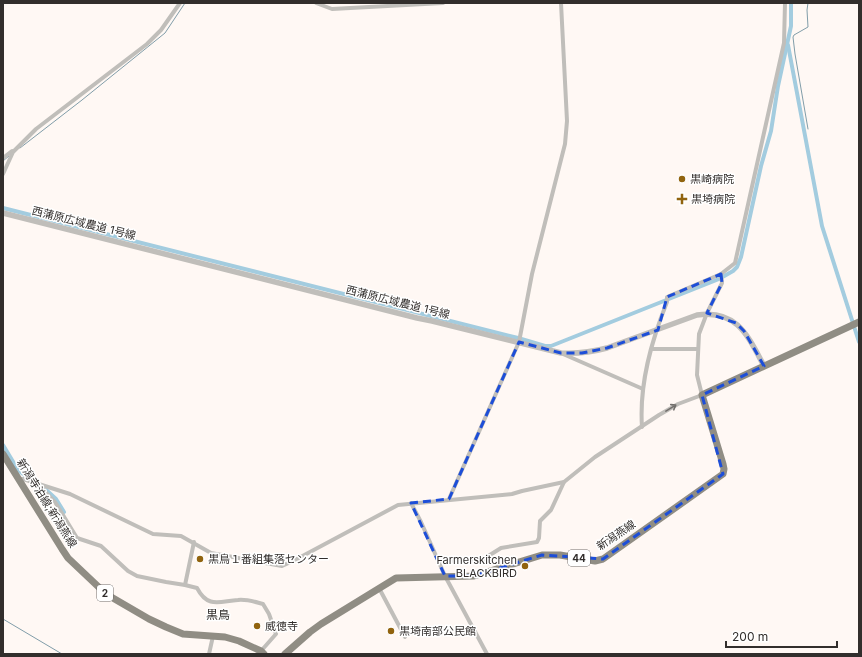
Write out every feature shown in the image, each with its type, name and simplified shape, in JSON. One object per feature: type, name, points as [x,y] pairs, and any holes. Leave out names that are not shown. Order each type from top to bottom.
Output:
[{"type":"main road","points":[[702,395],[859,322]]},
{"type":"main road","name":"新潟燕線","points":[[285,654],[321,624],[396,578],[474,576],[542,555],[560,555],[596,561],[603,559],[723,474],[724,469],[702,395]]},
{"type":"main road","name":"新潟寺泊線;新潟燕線","points":[[3,454],[68,558],[106,594],[166,628],[183,634],[224,637],[239,641],[262,652]]},
{"type":"street","points":[[3,158],[36,129],[147,44],[161,30],[180,3]]},
{"type":"street","points":[[316,3],[332,9],[443,3]]},
{"type":"street","points":[[449,499],[519,342],[532,274],[565,144],[567,121],[561,3]]},
{"type":"street","points":[[642,427],[641,409],[648,360],[667,302],[667,297],[721,274],[735,263],[784,43],[785,3]]},
{"type":"street","points":[[3,174],[13,152],[18,146]]},
{"type":"street","name":"西蒲原広域農道 1号線","points":[[3,213],[561,353],[574,354],[592,352],[607,348],[697,315],[707,313]]},
{"type":"street","points":[[18,479],[23,479],[73,495],[153,534],[182,536],[211,553],[282,566],[398,505],[512,494],[564,482],[595,457],[678,404],[702,395],[698,375],[699,334],[707,313],[722,283],[721,274]]},
{"type":"street","points":[[707,313],[718,315],[736,323],[744,331],[764,366]]},
{"type":"street","points":[[652,349],[698,349]]},
{"type":"street","points":[[561,353],[576,361],[643,389]]},
{"type":"street","points":[[438,561],[482,560],[500,548],[536,542],[539,538],[540,520],[551,510],[564,482]]},
{"type":"street","points":[[37,484],[55,502],[77,538],[101,546],[128,571],[138,576],[197,588],[200,594],[211,602],[220,603],[248,600],[263,604],[269,614],[276,634],[262,652]]},
{"type":"street","points":[[411,503],[445,576],[487,654]]},
{"type":"street","points":[[185,585],[194,542]]},
{"type":"street","points":[[379,588],[406,637]]},
{"type":"street","points":[[209,654],[213,636]]},
{"type":"highlighted area","points":[[721,274],[722,283],[707,313],[736,323],[744,331],[764,366],[702,395],[723,474],[603,559],[542,555],[474,576],[445,576],[411,503],[449,499],[519,342],[561,353],[582,353],[607,348],[658,330],[667,297]]},
{"type":"waterway","points":[[20,148],[165,33],[185,3]]},
{"type":"waterway","points":[[3,208],[545,346],[551,346],[719,279],[737,267],[741,257],[761,166],[771,131],[778,86],[791,26],[791,3]]},
{"type":"waterway","points":[[808,3],[808,27],[793,37],[808,129]]},
{"type":"waterway","points":[[788,45],[822,226],[859,342]]},
{"type":"waterway","points":[[3,161],[9,156]]},
{"type":"waterway","points":[[3,445],[18,470],[32,481]]},
{"type":"waterway","points":[[43,487],[56,499],[64,512]]},
{"type":"waterway","points":[[3,619],[62,654]]},
{"type":"place","name":"黒崎病院","points":[[682,179]]},
{"type":"place","name":"黒埼病院","points":[[682,199]]},
{"type":"place","name":"黒鳥１番組集落センター","points":[[200,559]]},
{"type":"place","name":"Farmerskitchen BLACKBIRD","points":[[525,566]]},
{"type":"place","name":"威徳寺","points":[[257,626]]},
{"type":"place","name":"黒埼南部公民館","points":[[391,631]]},
{"type":"district","name":"黒鳥","points":[[218,614]]}]
